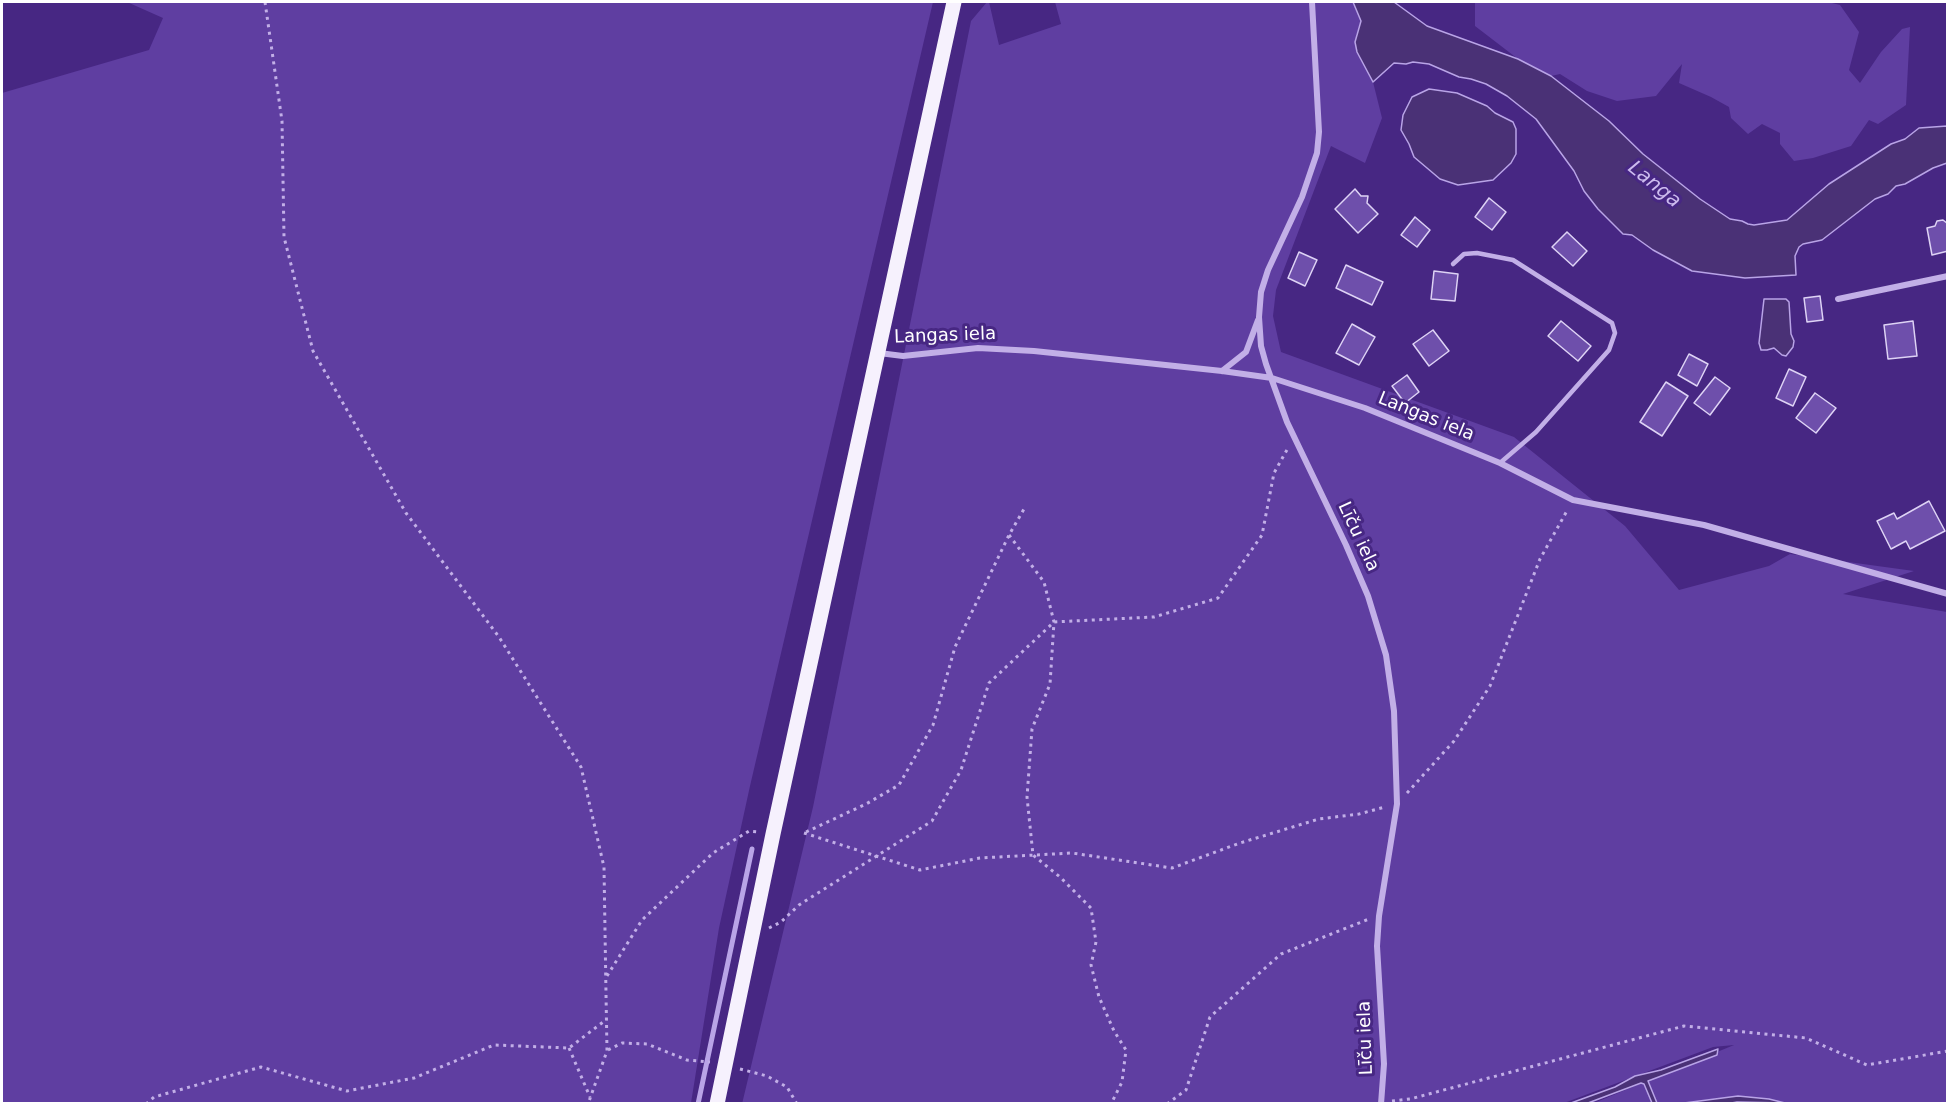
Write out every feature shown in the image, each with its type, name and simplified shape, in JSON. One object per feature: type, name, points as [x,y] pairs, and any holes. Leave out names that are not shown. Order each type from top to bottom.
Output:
[{"type":"main road","points":[[717,1104],[751,934],[954,2]]},
{"type":"street","name":"Līču iela","points":[[1312,2],[1319,132],[1317,153],[1302,197],[1268,270],[1261,292],[1259,317],[1262,346],[1294,439],[1346,545],[1368,596],[1386,655],[1394,711],[1396,804],[1379,915],[1377,946],[1384,1064],[1381,1103]]},
{"type":"street","points":[[1838,299],[1947,276]]},
{"type":"street","points":[[1222,371],[1246,351],[1259,317]]},
{"type":"street","name":"Langas iela","points":[[878,353],[903,356],[978,348],[1012,349],[1272,378],[1365,408],[1500,463],[1573,500],[1704,525],[1947,594]]},
{"type":"lane","points":[[1453,264],[1464,254],[1477,252],[1513,260],[1612,323],[1615,333],[1609,350],[1536,432],[1500,463]]},
{"type":"path","points":[[265,2],[282,121],[284,237],[313,351],[406,513],[499,638],[581,767],[604,867],[607,1051],[588,1104]]},
{"type":"path","points":[[751,934],[781,922],[799,905],[932,821],[961,770],[989,683],[1054,622],[1154,617],[1218,598],[1262,535],[1274,473],[1294,439]]},
{"type":"path","points":[[1024,509],[954,647],[933,725],[899,785],[866,804],[804,833],[920,870],[980,858],[1072,853],[1172,868],[1239,843],[1319,819],[1359,814],[1396,804],[1454,741],[1490,686],[1540,559],[1573,500]]},
{"type":"path","points":[[1009,535],[1044,582],[1054,622],[1050,684],[1032,729],[1027,797],[1034,855],[1091,908],[1096,942],[1090,964],[1099,998],[1125,1050],[1122,1082],[1111,1104]]},
{"type":"path","points":[[606,978],[642,920],[713,853],[749,831],[773,834]]},
{"type":"path","points":[[1167,1104],[1186,1090],[1210,1017],[1281,954],[1379,915]]},
{"type":"path","points":[[146,1104],[154,1097],[261,1067],[347,1091],[414,1078],[494,1045],[568,1048],[607,1020]]},
{"type":"path","points":[[1381,1103],[1410,1099],[1684,1026],[1806,1038],[1867,1065],[1947,1051]]},
{"type":"path","points":[[607,1051],[622,1043],[647,1044],[687,1060],[725,1064],[767,1076],[787,1087],[797,1104]]},
{"type":"path","points":[[568,1048],[591,1098]]},
{"type":"shaded area","points":[[127,2],[933,2],[750,786],[719,928],[691,1103],[2,1103],[2,93],[149,50],[163,18]]},
{"type":"shaded area","points":[[989,2],[999,45],[1061,24],[1055,2],[1353,2],[1361,20],[1356,36],[1357,52],[1373,82],[1382,118],[1365,163],[1331,146],[1276,290],[1273,316],[1281,352],[1514,437],[1625,526],[1679,590],[1769,566],[1790,554],[1914,571],[1843,594],[1947,612],[1947,1103],[1594,1103],[1734,1045],[1713,1047],[1564,1103],[742,1104],[813,807],[971,21]]},
{"type":"shaded area","points":[[1475,2],[1828,2],[1840,5],[1859,32],[1849,70],[1860,83],[1881,52],[1902,29],[1910,27],[1906,105],[1878,124],[1869,120],[1851,146],[1813,158],[1794,161],[1780,144],[1780,133],[1762,124],[1748,134],[1731,118],[1729,107],[1679,83],[1682,64],[1656,96],[1617,101],[1587,91],[1560,74],[1551,76],[1518,59],[1475,26]]},
{"type":"water","name":"Langa","points":[[1353,2],[1394,2],[1427,26],[1518,59],[1551,76],[1609,121],[1643,154],[1700,199],[1730,219],[1748,224],[1787,220],[1829,184],[1891,144],[1905,139],[1919,128],[1947,126],[1947,163],[1905,184],[1896,186],[1888,194],[1875,199],[1822,240],[1803,244],[1795,256],[1796,275],[1745,278],[1692,271],[1653,250],[1632,235],[1623,234],[1584,191],[1574,171],[1536,119],[1507,96],[1486,84],[1459,77],[1429,64],[1413,62],[1394,63],[1373,82],[1357,52],[1355,42],[1361,21]]},
{"type":"water","points":[[1429,89],[1457,93],[1487,106],[1513,122],[1516,129],[1516,154],[1511,163],[1493,180],[1458,185],[1440,179],[1414,157],[1401,130],[1403,115],[1412,97]]},
{"type":"water","points":[[1764,299],[1786,299],[1789,302],[1791,334],[1794,341],[1793,347],[1786,356],[1774,348],[1761,350],[1759,343]]},
{"type":"water","points":[[1718,1049],[1717,1055],[1648,1081],[1657,1103],[1652,1103],[1644,1084],[1641,1083],[1588,1103],[1571,1103],[1615,1087],[1635,1076],[1661,1070]]},
{"type":"water","points":[[1738,1096],[1785,1103],[1684,1103]]},
{"type":"building","points":[[1355,189],[1361,196],[1368,196],[1367,203],[1378,214],[1358,233],[1335,209]]},
{"type":"building","points":[[1489,198],[1506,212],[1492,230],[1475,217]]},
{"type":"building","points":[[1415,217],[1430,230],[1417,247],[1401,235]]},
{"type":"building","points":[[1943,220],[1948,224],[1948,251],[1932,255],[1927,228]]},
{"type":"building","points":[[1567,232],[1587,251],[1573,266],[1552,247]]},
{"type":"building","points":[[1299,252],[1317,260],[1305,286],[1288,278]]},
{"type":"building","points":[[1346,265],[1383,282],[1372,305],[1336,288]]},
{"type":"building","points":[[1434,271],[1458,274],[1455,301],[1431,299]]},
{"type":"building","points":[[1820,296],[1823,320],[1807,322],[1804,298]]},
{"type":"building","points":[[1561,321],[1591,346],[1578,361],[1548,336]]},
{"type":"building","points":[[1913,321],[1917,356],[1888,359],[1884,325]]},
{"type":"building","points":[[1352,324],[1375,337],[1359,365],[1336,353]]},
{"type":"building","points":[[1433,330],[1449,351],[1429,366],[1413,344]]},
{"type":"building","points":[[1689,354],[1708,364],[1697,386],[1678,375]]},
{"type":"building","points":[[1789,369],[1806,377],[1793,406],[1776,398]]},
{"type":"building","points":[[1407,375],[1419,392],[1405,403],[1392,386]]},
{"type":"building","points":[[1715,377],[1730,388],[1710,415],[1694,403]]},
{"type":"building","points":[[1666,382],[1688,396],[1662,436],[1640,422]]},
{"type":"building","points":[[1815,393],[1836,408],[1816,433],[1796,418]]},
{"type":"building","points":[[1929,501],[1945,531],[1910,549],[1906,541],[1891,549],[1877,521],[1894,513],[1897,519]]},
{"type":"waterway","points":[[698,1104],[752,849]]}]
